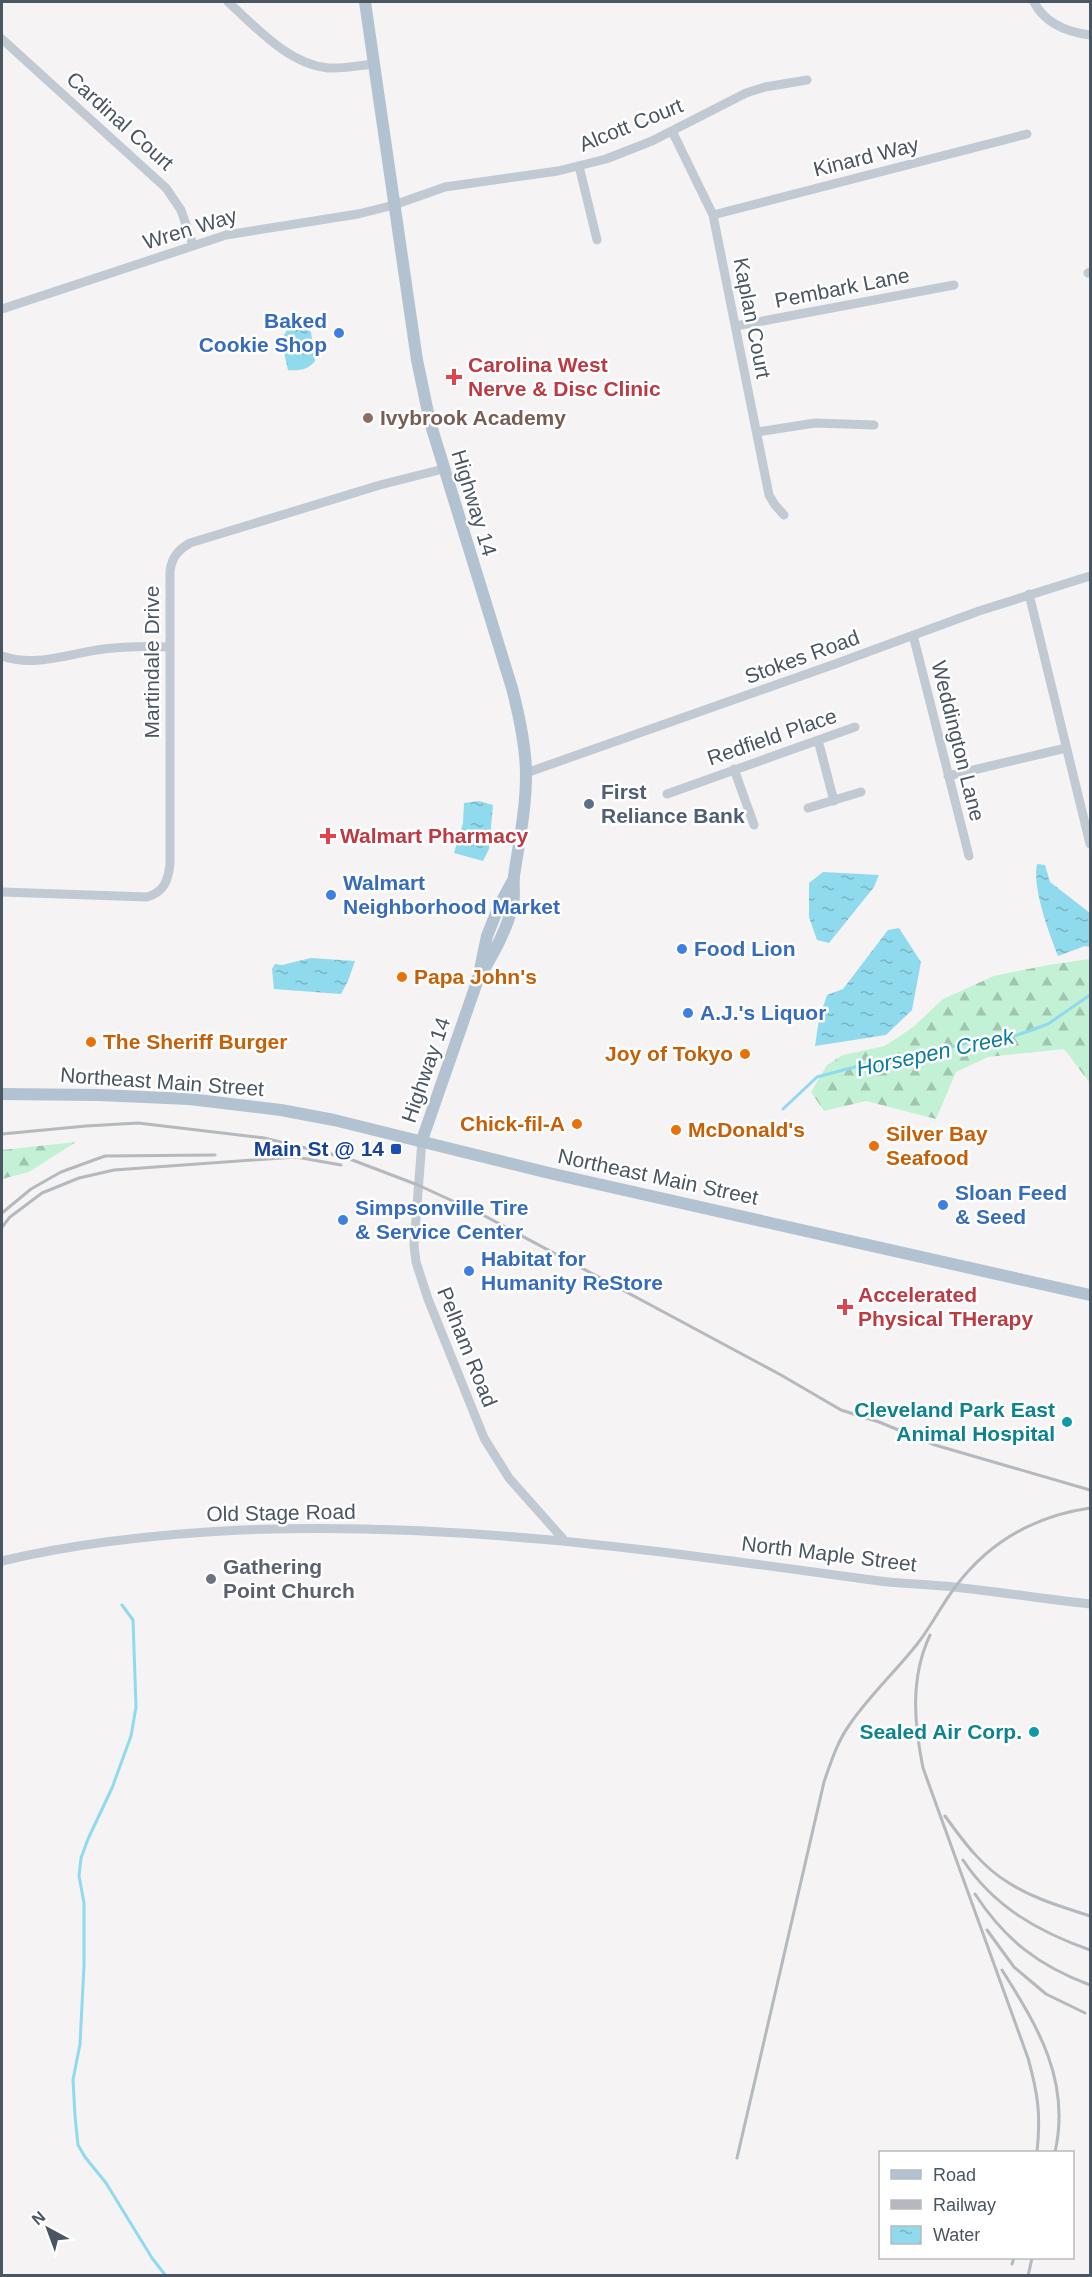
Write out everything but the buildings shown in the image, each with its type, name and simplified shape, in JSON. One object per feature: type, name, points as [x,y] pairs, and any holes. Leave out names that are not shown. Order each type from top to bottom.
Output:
[{"type":"main road","name":"Highway 14","points":[[365,2],[417,360],[443,469],[514,696],[526,773],[513,903],[494,953],[478,979],[422,1140]]},
{"type":"main road","name":"Northeast Main Street","points":[[2,1094],[124,1095],[223,1102],[326,1118],[549,1173],[1090,1295]]},
{"type":"street","points":[[228,2],[277,45],[302,61],[329,68],[375,64]]},
{"type":"street","points":[[1034,2],[1052,24],[1079,34],[1090,35]]},
{"type":"street","name":"Cardinal Court","points":[[2,39],[166,188],[181,210],[193,245]]},
{"type":"street","name":"Alcott Court","points":[[394,205],[445,187],[579,166],[606,159],[672,131],[746,93],[765,87],[807,80]]},
{"type":"street","name":"Kaplan Court","points":[[672,131],[713,215],[769,495],[784,515]]},
{"type":"street","name":"Kinard Way","points":[[713,215],[1027,134]]},
{"type":"street","points":[[579,166],[597,240]]},
{"type":"street","name":"Wren Way","points":[[2,309],[193,245],[249,229],[358,214],[394,205]]},
{"type":"street","name":"Pembark Lane","points":[[736,326],[954,285]]},
{"type":"street","points":[[757,432],[816,423],[874,425]]},
{"type":"street","name":"Martindale Drive","points":[[2,892],[147,897],[159,892],[165,885],[170,864],[171,564],[176,554],[187,544],[380,485],[443,469]]},
{"type":"street","name":"Stokes Road","points":[[526,773],[1029,594],[1090,576]]},
{"type":"street","points":[[1029,594],[1090,844]]},
{"type":"street","name":"Weddington Lane","points":[[913,635],[969,855]]},
{"type":"street","points":[[2,656],[31,661],[108,648],[170,646]]},
{"type":"street","name":"Redfield Place","points":[[667,794],[855,727]]},
{"type":"street","points":[[818,740],[834,801]]},
{"type":"street","points":[[948,776],[1066,748]]},
{"type":"street","points":[[734,770],[754,825]]},
{"type":"street","points":[[808,808],[861,792]]},
{"type":"street","name":"Pelham Road","points":[[422,1140],[414,1240],[416,1262],[428,1299],[484,1438],[509,1478],[564,1540]]},
{"type":"street","name":"Old Stage Road","points":[[2,1561],[74,1545],[132,1537],[275,1529],[425,1530],[564,1540]]},
{"type":"street","name":"North Maple Street","points":[[564,1540],[673,1552],[876,1581],[954,1587],[1090,1605]]},
{"type":"green space","points":[[1090,959],[1090,1083],[1064,1049],[988,1057],[956,1072],[936,1119],[866,1101],[824,1111],[811,1092],[827,1065],[843,1055],[885,1046],[913,1027],[943,999],[994,976]]},
{"type":"green space","points":[[76,1142],[29,1172],[2,1179],[2,1150]]},
{"type":"water","points":[[294,325],[302,325],[311,332],[315,361],[303,369],[288,370],[281,340],[287,330]]},
{"type":"water","points":[[479,801],[493,805],[489,849],[483,861],[454,853],[463,823],[464,803]]},
{"type":"water","points":[[1037,864],[1045,865],[1050,882],[1090,913],[1090,947],[1085,946],[1058,956],[1039,898]]},
{"type":"water","points":[[823,872],[879,875],[874,887],[829,943],[817,940],[809,917],[809,883]]},
{"type":"water","points":[[899,928],[921,962],[912,1010],[886,1035],[815,1046],[819,1019],[827,995],[843,989],[888,930]]},
{"type":"water","points":[[311,958],[355,961],[341,994],[274,989],[272,969],[275,964],[282,965]]},
{"type":"waterway","name":"Horsepen Creek","points":[[783,1109],[817,1077],[866,1064],[889,1064],[978,1040],[1008,1038],[1048,1024],[1090,995]]},
{"type":"waterway","points":[[122,1605],[133,1620],[136,1707],[131,1736],[112,1788],[81,1858],[79,1876],[84,1903],[84,1966],[80,2044],[73,2080],[75,2116],[78,2145],[106,2183],[152,2258],[166,2276]]},
{"type":"railway","points":[[2,1134],[138,1123],[264,1138],[347,1158],[418,1185],[483,1215],[781,1375],[841,1410],[879,1422],[935,1445],[1090,1490]]},
{"type":"railway","points":[[2,1213],[31,1189],[61,1172],[105,1156],[215,1155]]},
{"type":"railway","points":[[2,1227],[10,1217],[42,1193],[79,1178],[114,1170],[296,1157],[341,1165]]},
{"type":"railway","points":[[737,2158],[824,1782],[841,1738],[866,1703],[918,1643],[956,1586],[984,1556],[1015,1533],[1032,1524],[1090,1508]]},
{"type":"railway","points":[[930,1635],[919,1668],[916,1701],[917,1734],[923,1768],[1028,2058],[1038,2105],[1037,2151]]},
{"type":"railway","points":[[945,1816],[974,1853],[999,1877],[1038,1898],[1090,1916]]},
{"type":"railway","points":[[963,1860],[975,1877],[1019,1916],[1053,1935],[1090,1950]]},
{"type":"railway","points":[[975,1894],[998,1925],[1025,1950],[1055,1969],[1090,1985]]},
{"type":"railway","points":[[987,1930],[1014,1967],[1046,1994],[1085,2013]]},
{"type":"railway","points":[[1002,1970],[1039,2034],[1055,2078],[1059,2102],[1059,2126],[1055,2151]]},
{"type":"railway","points":[[1012,2264],[1014,2259]]},
{"type":"railway","points":[[1028,2276],[1032,2259]]},
{"type":"place","name":"Baked Cookie Shop","points":[[339,333]]},
{"type":"place","name":"Carolina West Nerve & Disc Clinic","points":[[454,377]]},
{"type":"place","name":"Ivybrook Academy","points":[[368,418]]},
{"type":"place","name":"First Reliance Bank","points":[[589,804]]},
{"type":"place","name":"Walmart Pharmacy","points":[[328,836]]},
{"type":"place","name":"Walmart Neighborhood Market","points":[[331,895]]},
{"type":"place","name":"Food Lion","points":[[682,949]]},
{"type":"place","name":"Papa John's","points":[[402,977]]},
{"type":"place","name":"A.J.'s Liquor","points":[[688,1013]]},
{"type":"place","name":"The Sheriff Burger","points":[[91,1042]]},
{"type":"place","name":"Joy of Tokyo","points":[[745,1054]]},
{"type":"place","name":"Chick-fil-A","points":[[577,1124]]},
{"type":"place","name":"McDonald's","points":[[676,1130]]},
{"type":"place","name":"Silver Bay Seafood","points":[[874,1146]]},
{"type":"place","name":"Main St @ 14","points":[[396,1149]]},
{"type":"place","name":"Sloan Feed & Seed","points":[[943,1205]]},
{"type":"place","name":"Simpsonville Tire & Service Center","points":[[343,1220]]},
{"type":"place","name":"Habitat for Humanity ReStore","points":[[469,1271]]},
{"type":"place","name":"Accelerated Physical THerapy","points":[[845,1307]]},
{"type":"place","name":"Cleveland Park East Animal Hospital","points":[[1067,1422]]},
{"type":"place","name":"Gathering Point Church","points":[[211,1579]]},
{"type":"place","name":"Sealed Air Corp.","points":[[1034,1732]]}]
